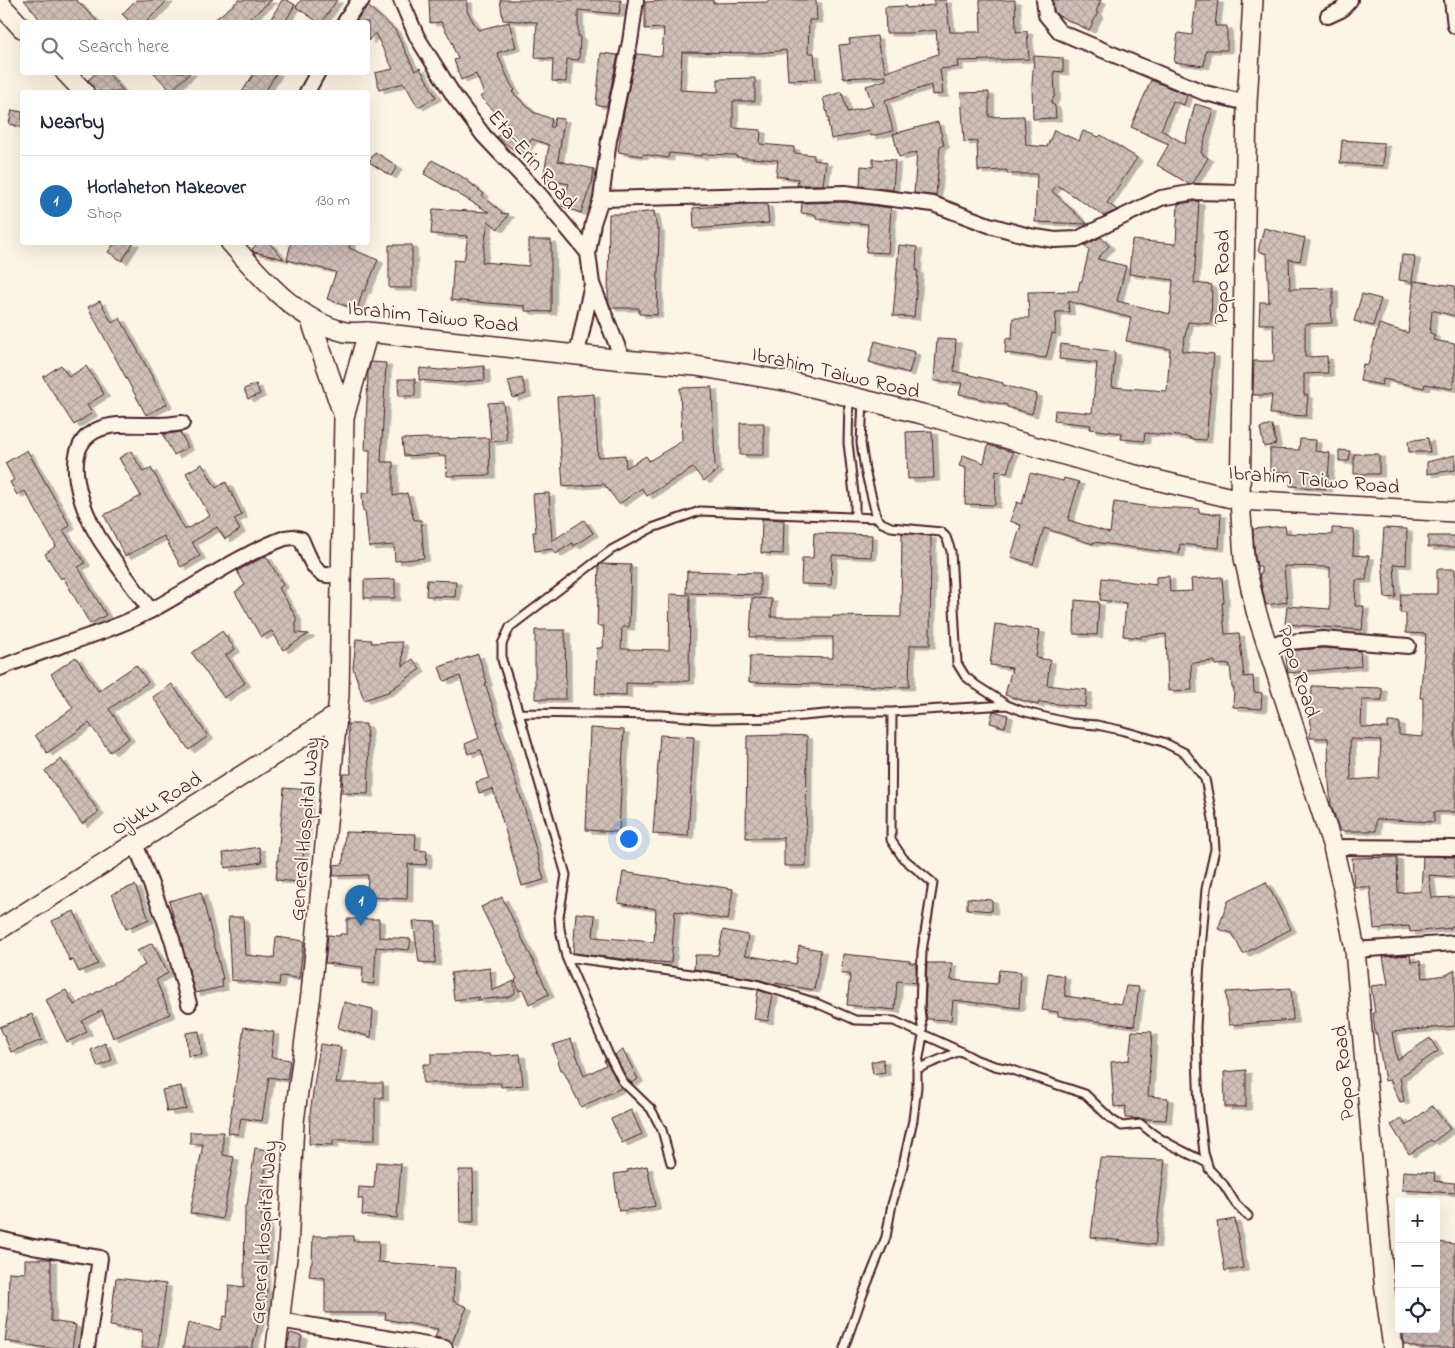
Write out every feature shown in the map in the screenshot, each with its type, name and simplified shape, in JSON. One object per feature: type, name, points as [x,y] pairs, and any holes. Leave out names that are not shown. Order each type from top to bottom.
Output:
[{"type":"main road","name":"Popo Road","points":[[1254,0],[1247,103],[1245,193],[1240,500],[1244,558],[1256,611],[1266,644],[1333,847],[1355,950],[1384,1282],[1393,1348]]},
{"type":"main road","points":[[0,4],[20,26]]},
{"type":"main road","points":[[68,75],[82,90]]},
{"type":"main road","name":"Ibrahim Taiwo Road","points":[[233,245],[269,286],[310,318],[346,332],[368,332],[623,360],[696,366],[791,382],[922,414],[1127,473],[1240,500],[1455,512]]},
{"type":"main road","name":"General Hospital Way","points":[[276,1348],[288,1250],[294,1122],[311,994],[339,695],[344,417],[310,318]]},
{"type":"main road","points":[[344,417],[368,332]]},
{"type":"main road","name":"Ojuku Road","points":[[0,929],[337,715]]},
{"type":"street","points":[[346,20],[356,5],[362,0]]},
{"type":"street","name":"Eta-Erin Road","points":[[401,0],[417,37],[454,96],[484,136],[540,194],[588,253]]},
{"type":"street","points":[[623,360],[592,284],[588,253],[593,223],[601,199],[609,140],[630,42],[636,0]]},
{"type":"street","points":[[1044,0],[1046,16],[1060,32],[1205,93],[1247,103]]},
{"type":"street","points":[[1328,16],[1341,10],[1350,0]]},
{"type":"street","points":[[1452,0],[1455,26]]},
{"type":"street","points":[[309,90],[316,75]]},
{"type":"street","points":[[601,199],[845,193],[933,204],[989,225],[1029,236],[1056,240],[1077,239],[1161,198],[1195,192],[1245,193]]},
{"type":"street","points":[[577,354],[592,284]]},
{"type":"street","points":[[150,610],[98,537],[84,504],[77,481],[75,467],[77,451],[82,441],[94,432],[108,426],[182,423]]},
{"type":"street","points":[[0,668],[110,629],[150,610],[197,582],[285,538],[293,537],[301,540],[315,569],[321,574],[329,575],[342,570]]},
{"type":"street","points":[[1266,644],[1323,639],[1408,646]]},
{"type":"street","points":[[135,843],[172,939],[189,1004]]},
{"type":"street","points":[[1333,847],[1455,848]]},
{"type":"street","points":[[1355,950],[1455,943]]},
{"type":"street","points":[[0,1239],[33,1247],[100,1258],[87,1348]]},
{"type":"street","points":[[279,1320],[445,1348]]},
{"type":"lane","points":[[854,517],[855,502],[848,443],[856,399]]},
{"type":"lane","points":[[856,399],[865,470],[878,518],[882,523],[891,527],[941,532],[946,537],[950,550],[957,663],[965,676],[976,686],[1022,712],[1071,723],[1097,725],[1163,742],[1185,753],[1205,779],[1213,819],[1215,848],[1206,889],[1196,1027],[1199,1110],[1207,1163],[1236,1204],[1248,1216]]},
{"type":"lane","points":[[671,1163],[662,1130],[651,1109],[624,1082],[608,1053],[566,957],[559,916],[566,875],[502,660],[502,644],[510,627],[611,550],[652,528],[700,511],[878,518]]},
{"type":"lane","points":[[519,713],[662,715],[712,719],[781,718],[847,712],[892,712],[1007,705]]},
{"type":"lane","points":[[844,1348],[862,1294],[886,1237],[892,1204],[913,1120],[917,1068],[923,1035],[920,1008],[922,951],[933,884],[903,858],[891,840],[892,712]]},
{"type":"lane","points":[[566,957],[756,984],[814,1002],[855,1020],[894,1021],[986,1063],[1009,1068],[1085,1094],[1122,1126],[1141,1124],[1153,1135],[1171,1146],[1207,1163]]},
{"type":"lane","points":[[917,1068],[960,1050]]},
{"type":"building","points":[[24,0],[76,0],[96,20],[40,20]]},
{"type":"building","points":[[136,0],[168,0],[148,20],[128,20],[122,14]]},
{"type":"building","points":[[239,0],[272,0],[247,20],[214,20]]},
{"type":"building","points":[[282,0],[287,0],[295,5],[286,20],[270,20]]},
{"type":"building","points":[[301,0],[337,0],[323,20],[315,20],[296,7]]},
{"type":"building","points":[[429,0],[467,0],[467,11],[478,30],[509,22],[516,47],[497,53],[515,90],[512,92],[533,112],[552,119],[550,127],[553,127],[555,118],[564,119],[558,161],[594,169],[592,184],[581,213],[562,206],[569,184],[543,179],[549,145],[532,139],[520,155],[497,137],[510,126],[480,97],[484,94],[476,74],[461,80],[454,60],[458,59],[454,46],[441,22],[430,23]]},
{"type":"building","points":[[500,0],[621,0],[619,14],[578,10],[579,60],[567,59],[566,82],[552,81],[553,59],[535,58],[537,22],[503,20]]},
{"type":"building","points":[[713,0],[713,3],[816,0],[817,20],[809,20],[808,53],[814,53],[816,79],[788,80],[786,50],[759,53],[682,52],[680,90],[718,92],[718,79],[755,78],[755,101],[733,101],[733,128],[761,130],[760,144],[794,147],[794,153],[814,155],[814,160],[826,162],[823,185],[797,185],[798,179],[776,176],[778,160],[736,157],[736,155],[702,154],[702,156],[669,153],[668,158],[618,152],[636,54],[662,56],[664,28],[645,29],[645,2]]},
{"type":"building","points":[[934,0],[946,0],[950,32],[981,32],[980,0],[1015,0],[1016,32],[1027,31],[1029,59],[957,61],[958,67],[940,69],[943,94],[932,95],[931,85],[885,100],[893,131],[871,136],[870,131],[831,139],[823,98],[842,92],[847,112],[873,106],[866,86],[886,80],[886,76],[843,78],[839,45],[850,44],[849,39],[877,36],[886,72],[938,54],[936,30],[886,33],[885,7],[906,6],[906,8],[934,5]]},
{"type":"building","points":[[1053,0],[1101,0],[1096,12],[1098,13],[1089,30],[1057,15],[1054,11]]},
{"type":"building","points":[[1196,0],[1218,0],[1215,26],[1227,26],[1227,50],[1206,50],[1204,66],[1174,62],[1178,33],[1192,35]]},
{"type":"building","points":[[368,6],[395,30],[415,71],[420,68],[436,97],[418,107],[404,83],[379,90],[375,73],[393,69],[375,33],[370,39],[370,20],[357,20]]},
{"type":"building","points":[[601,53],[618,55],[607,106],[596,105]]},
{"type":"building","points":[[1034,56],[1063,58],[1063,72],[1054,71],[1055,95],[1051,103],[1055,106],[1056,118],[1033,119],[1032,85]]},
{"type":"building","points":[[94,75],[110,75],[122,90],[94,90],[88,80]]},
{"type":"building","points":[[156,75],[188,75],[172,90]]},
{"type":"building","points":[[253,75],[275,75],[266,90],[243,90]]},
{"type":"building","points":[[1151,80],[1187,95],[1184,105],[1173,101],[1161,130],[1185,144],[1195,104],[1213,109],[1201,153],[1208,158],[1193,183],[1189,184],[1157,165],[1169,144],[1131,127]]},
{"type":"building","points":[[989,92],[989,117],[1024,116],[1026,145],[1047,147],[1054,130],[1079,141],[1083,131],[1099,137],[1101,135],[1137,158],[1107,203],[1117,210],[1104,216],[1057,185],[1052,191],[1087,224],[1035,222],[1037,174],[1007,174],[1007,170],[978,171],[977,141],[964,142],[961,93]]},
{"type":"building","points":[[12,110],[20,112],[20,127],[9,124]]},
{"type":"building","points":[[938,122],[944,145],[940,146],[936,196],[914,193],[917,152],[899,157],[893,134]]},
{"type":"building","points":[[1342,140],[1384,143],[1383,166],[1340,163]]},
{"type":"building","points":[[375,152],[397,166],[391,176],[370,163]]},
{"type":"building","points":[[873,159],[895,160],[893,190],[860,186],[861,166],[873,167]]},
{"type":"building","points":[[432,160],[461,176],[484,194],[482,196],[501,213],[509,214],[498,229],[488,221],[482,262],[529,266],[529,240],[551,240],[551,312],[525,311],[525,306],[451,300],[454,260],[464,261],[468,236],[431,234],[433,209],[489,212],[424,174]]},
{"type":"building","points":[[1199,201],[1194,283],[1212,285],[1211,324],[1188,322],[1182,351],[1214,354],[1206,440],[1145,433],[1144,441],[1121,439],[1122,433],[1090,429],[1091,425],[1054,421],[1055,410],[1092,413],[1097,363],[1059,359],[1061,344],[1115,352],[1112,387],[1167,391],[1170,349],[1126,341],[1131,318],[1068,301],[1069,312],[1056,312],[1055,334],[1052,333],[1046,358],[1005,353],[1006,338],[1012,339],[1013,318],[1029,318],[1028,292],[1078,291],[1089,250],[1084,246],[1101,237],[1109,246],[1097,259],[1126,266],[1117,301],[1170,314],[1173,280],[1129,274],[1132,240],[1176,244],[1178,204]]},
{"type":"building","points":[[845,202],[891,208],[888,253],[866,252],[868,224],[816,219],[816,215],[801,213],[802,203]]},
{"type":"building","points":[[767,204],[769,223],[694,229],[693,208]]},
{"type":"building","points":[[654,211],[657,229],[659,229],[657,315],[639,314],[639,308],[611,308],[608,300],[609,214]]},
{"type":"building","points":[[1264,228],[1305,238],[1300,261],[1289,259],[1290,289],[1333,288],[1333,305],[1331,305],[1332,323],[1305,324],[1305,357],[1327,356],[1328,373],[1304,374],[1304,395],[1308,395],[1306,416],[1270,414],[1272,395],[1253,395],[1254,361],[1274,361],[1273,324],[1259,324],[1260,302],[1269,302],[1267,254],[1258,251]]},
{"type":"building","points":[[113,245],[132,245],[122,261],[108,252]]},
{"type":"building","points":[[256,245],[271,245],[284,259],[254,252],[252,249]]},
{"type":"building","points":[[290,245],[350,245],[349,248],[378,260],[365,291],[363,290],[357,310],[327,299],[336,272],[287,260]]},
{"type":"building","points":[[389,245],[412,245],[412,288],[389,288]]},
{"type":"building","points":[[899,245],[917,247],[916,271],[918,271],[914,317],[893,316]]},
{"type":"building","points":[[1402,255],[1415,256],[1412,282],[1399,280]]},
{"type":"building","points":[[1414,281],[1455,286],[1455,316],[1432,310],[1430,333],[1435,335],[1433,340],[1455,344],[1455,371],[1452,389],[1425,384],[1424,388],[1383,379],[1382,385],[1360,381],[1363,364],[1368,365],[1379,324],[1408,333]]},
{"type":"building","points":[[1362,294],[1381,299],[1373,326],[1354,321]]},
{"type":"building","points":[[100,301],[112,323],[120,318],[167,404],[146,415],[88,307]]},
{"type":"building","points":[[937,339],[956,340],[954,371],[1003,383],[1003,385],[1037,394],[1032,414],[1007,407],[1007,405],[959,394],[962,383],[934,381]]},
{"type":"building","points":[[875,341],[915,352],[909,373],[869,362]]},
{"type":"building","points":[[371,362],[386,363],[381,462],[393,462],[393,496],[407,493],[414,520],[421,520],[424,558],[395,561],[394,545],[369,547],[362,493],[369,493],[370,450],[365,450],[368,372]]},
{"type":"building","points":[[61,365],[69,377],[86,366],[104,394],[87,405],[92,413],[74,425],[43,377]]},
{"type":"building","points":[[484,366],[485,380],[455,383],[419,380],[420,368],[440,370]]},
{"type":"building","points":[[522,378],[526,394],[513,398],[508,381]]},
{"type":"building","points":[[398,379],[415,379],[415,396],[399,396]]},
{"type":"building","points":[[256,384],[260,394],[248,399],[244,389]]},
{"type":"building","points":[[712,387],[715,466],[718,470],[704,481],[693,468],[647,496],[642,488],[619,504],[604,484],[563,487],[557,397],[594,394],[598,457],[625,455],[626,468],[646,456],[649,461],[682,441],[680,388]]},
{"type":"building","points":[[503,402],[507,440],[491,442],[488,403]]},
{"type":"building","points":[[740,423],[764,423],[764,455],[740,455]]},
{"type":"building","points":[[1272,425],[1276,444],[1264,447],[1260,428]]},
{"type":"building","points":[[932,431],[934,478],[908,479],[906,432]]},
{"type":"building","points":[[180,432],[188,447],[174,455],[163,435]]},
{"type":"building","points":[[489,438],[490,475],[447,476],[446,456],[439,456],[439,454],[404,456],[402,439]]},
{"type":"building","points":[[1428,438],[1430,452],[1409,452],[1408,441]]},
{"type":"building","points":[[1300,439],[1316,440],[1315,451],[1330,453],[1327,489],[1290,486],[1291,472],[1270,472],[1270,449],[1299,450]]},
{"type":"building","points":[[988,445],[1013,452],[1007,473],[996,470],[995,505],[965,504],[966,468],[959,466],[963,455],[984,463]]},
{"type":"building","points":[[27,450],[70,526],[63,530],[85,563],[78,567],[106,615],[90,624],[63,577],[61,579],[45,554],[56,546],[25,491],[17,495],[10,482],[14,480],[5,463]]},
{"type":"building","points":[[1339,450],[1350,451],[1349,461],[1339,461]]},
{"type":"building","points":[[131,451],[143,472],[151,468],[185,530],[210,516],[186,473],[202,464],[216,488],[226,482],[242,515],[234,519],[240,530],[225,539],[217,527],[192,542],[200,556],[181,567],[164,536],[125,556],[104,515],[141,496],[119,458]]},
{"type":"building","points":[[1354,454],[1379,454],[1379,474],[1354,474]]},
{"type":"building","points":[[1455,455],[1455,470],[1427,474],[1427,462]]},
{"type":"building","points":[[1030,473],[1063,481],[1064,478],[1079,482],[1068,520],[1110,533],[1114,502],[1151,507],[1199,509],[1199,513],[1221,514],[1219,548],[1180,544],[1179,554],[1093,542],[1093,544],[1044,528],[1033,564],[1011,557],[1021,525],[1010,521],[1017,502],[1022,504]]},
{"type":"building","points":[[549,493],[552,541],[584,520],[593,533],[574,546],[572,543],[556,554],[553,549],[535,551],[533,532],[536,532],[533,494]]},
{"type":"building","points":[[762,519],[784,520],[783,554],[761,553]]},
{"type":"building","points":[[1285,526],[1286,533],[1332,535],[1332,528],[1354,529],[1353,555],[1369,556],[1366,580],[1356,580],[1355,606],[1364,606],[1362,630],[1285,624],[1287,606],[1330,609],[1330,567],[1284,566],[1287,602],[1266,605],[1259,574],[1261,574],[1261,566],[1257,566],[1255,556],[1253,529]]},
{"type":"building","points":[[1384,528],[1407,529],[1406,565],[1394,564],[1396,597],[1385,598],[1382,557]]},
{"type":"building","points":[[814,533],[872,535],[871,557],[832,555],[831,585],[801,584],[802,558],[813,558]]},
{"type":"building","points":[[902,533],[931,536],[930,645],[910,645],[909,687],[749,682],[750,656],[833,658],[833,637],[750,637],[752,598],[772,599],[771,617],[901,617]]},
{"type":"building","points":[[1428,536],[1455,536],[1455,547],[1428,547]]},
{"type":"building","points":[[266,556],[283,585],[279,588],[296,617],[296,633],[309,634],[283,650],[272,631],[261,637],[235,592],[245,585],[237,571]]},
{"type":"building","points":[[601,564],[631,565],[629,627],[622,627],[621,649],[669,650],[670,594],[690,595],[689,681],[653,681],[653,684],[626,683],[626,695],[595,694],[597,648],[603,648],[604,626],[597,626],[599,566]]},
{"type":"building","points":[[1437,569],[1455,569],[1455,812],[1434,812],[1434,822],[1376,819],[1376,831],[1340,831],[1331,805],[1328,738],[1310,738],[1312,686],[1382,688],[1382,700],[1362,700],[1361,727],[1388,728],[1388,722],[1399,722],[1399,735],[1423,737],[1423,698],[1420,698],[1426,634],[1406,633],[1406,613],[1400,613],[1401,594],[1437,594]],"holes":[[[1350,739],[1381,740],[1379,778],[1351,780]]]},
{"type":"building","points":[[687,571],[760,573],[760,595],[686,593]]},
{"type":"building","points":[[1169,576],[1170,592],[1192,591],[1191,579],[1222,577],[1225,634],[1239,633],[1244,677],[1253,676],[1254,692],[1262,693],[1261,709],[1233,707],[1234,688],[1232,688],[1230,664],[1215,665],[1215,661],[1191,663],[1192,690],[1168,691],[1166,634],[1141,636],[1141,638],[1123,636],[1126,603],[1100,600],[1102,578],[1156,585],[1156,577]]},
{"type":"building","points":[[395,579],[395,598],[364,598],[364,580]]},
{"type":"building","points":[[427,580],[456,581],[455,597],[426,596]]},
{"type":"building","points":[[1075,600],[1099,602],[1097,635],[1074,634]]},
{"type":"building","points":[[995,624],[1040,630],[1036,658],[1050,660],[1047,685],[1087,690],[1085,707],[1039,702],[1038,705],[1005,695],[1012,668],[990,665]]},
{"type":"building","points":[[535,630],[565,630],[566,699],[535,699]]},
{"type":"building","points":[[222,631],[235,649],[226,655],[245,683],[224,698],[192,653]]},
{"type":"building","points":[[356,639],[372,640],[371,643],[402,642],[403,666],[413,659],[420,669],[388,692],[364,700],[353,668]]},
{"type":"building","points":[[1323,648],[1360,651],[1361,666],[1288,673],[1285,651]]},
{"type":"building","points":[[478,654],[498,722],[496,722],[525,810],[544,880],[522,886],[493,789],[479,793],[476,782],[489,778],[489,776],[481,750],[468,754],[465,744],[479,738],[460,676],[444,681],[439,667]]},
{"type":"building","points":[[76,657],[98,691],[136,665],[148,682],[109,709],[129,738],[110,752],[89,723],[47,753],[35,735],[73,708],[51,674]]},
{"type":"building","points":[[172,684],[208,736],[189,750],[153,697]]},
{"type":"building","points":[[993,711],[1008,715],[1005,727],[990,723]]},
{"type":"building","points":[[348,724],[366,724],[369,767],[368,794],[342,793],[343,774],[351,774]]},
{"type":"building","points":[[590,728],[624,730],[619,832],[586,830]]},
{"type":"building","points":[[660,735],[694,737],[688,836],[653,834]]},
{"type":"building","points":[[747,736],[807,736],[806,866],[784,866],[784,838],[746,838]]},
{"type":"building","points":[[61,759],[99,812],[82,824],[45,771]]},
{"type":"building","points":[[284,788],[309,790],[301,882],[276,880]]},
{"type":"building","points":[[345,832],[416,834],[415,850],[427,851],[426,865],[408,864],[407,899],[367,897],[368,875],[333,876],[334,865],[343,864]]},
{"type":"building","points":[[259,847],[262,862],[225,868],[223,853]]},
{"type":"building","points":[[1423,856],[1455,857],[1455,877],[1429,875],[1432,898],[1455,897],[1455,926],[1410,932],[1409,926],[1374,929],[1370,887],[1354,887],[1352,858],[1397,857],[1398,893],[1421,891]]},
{"type":"building","points":[[623,872],[733,889],[728,920],[675,911],[671,963],[573,953],[576,913],[595,915],[593,937],[654,942],[656,909],[618,903]]},
{"type":"building","points":[[1266,882],[1291,929],[1243,954],[1232,933],[1218,929],[1228,901]]},
{"type":"building","points":[[135,885],[149,919],[126,929],[112,894]]},
{"type":"building","points":[[201,892],[223,979],[221,979],[223,987],[195,993],[169,901]]},
{"type":"building","points":[[502,897],[549,994],[529,1004],[523,990],[519,991],[515,980],[517,979],[481,907]]},
{"type":"building","points":[[967,898],[992,900],[992,911],[967,909]]},
{"type":"building","points":[[74,911],[98,964],[79,972],[73,960],[70,961],[52,921]]},
{"type":"building","points":[[228,917],[243,917],[245,955],[274,958],[276,937],[304,941],[299,978],[280,976],[279,985],[231,980]]},
{"type":"building","points":[[347,919],[379,919],[379,937],[411,939],[409,950],[376,947],[374,984],[362,983],[363,967],[325,963],[328,935],[340,936],[340,934],[347,934]]},
{"type":"building","points":[[413,921],[436,922],[435,963],[419,962]]},
{"type":"building","points":[[723,930],[748,935],[745,955],[796,964],[799,946],[821,950],[814,990],[694,969],[695,955],[718,955]]},
{"type":"building","points":[[152,943],[168,973],[156,980],[170,1014],[113,1038],[102,1010],[82,1021],[87,1032],[67,1042],[46,1000],[66,990],[74,1005],[145,965],[137,951]]},
{"type":"building","points":[[843,954],[916,963],[916,983],[897,981],[895,1010],[847,1005],[850,974],[841,974]]},
{"type":"building","points":[[1410,955],[1411,962],[1420,961],[1423,978],[1446,975],[1455,970],[1455,1026],[1392,1032],[1397,1060],[1430,1038],[1438,1051],[1400,1077],[1404,1101],[1400,1102],[1390,1080],[1385,1081],[1377,1034],[1375,1034],[1373,1013],[1375,1013],[1371,986],[1388,984],[1383,957]]},
{"type":"building","points":[[927,963],[952,963],[951,980],[997,984],[999,970],[1021,972],[1019,1008],[953,1000],[951,1020],[927,1019],[925,1008]]},
{"type":"building","points":[[490,968],[492,991],[514,981],[515,993],[508,997],[477,1000],[480,997],[454,1000],[451,973]]},
{"type":"building","points":[[1048,973],[1064,976],[1065,996],[1122,1004],[1126,986],[1139,987],[1134,1026],[1058,1016],[1058,1012],[1042,1010]]},
{"type":"building","points":[[1291,988],[1293,1020],[1229,1025],[1226,992]]},
{"type":"building","points":[[758,990],[773,995],[768,1021],[754,1019]]},
{"type":"building","points":[[344,1002],[373,1009],[371,1037],[338,1028]]},
{"type":"building","points":[[32,1014],[42,1040],[11,1052],[0,1027]]},
{"type":"building","points":[[244,1027],[274,1032],[271,1057],[290,1060],[287,1080],[269,1077],[262,1121],[241,1118],[238,1134],[228,1133]]},
{"type":"building","points":[[199,1031],[202,1055],[188,1056],[186,1033]]},
{"type":"building","points":[[1132,1031],[1152,1032],[1148,1096],[1168,1098],[1166,1120],[1125,1118],[1126,1106],[1114,1107],[1111,1062],[1129,1060]]},
{"type":"building","points":[[571,1039],[584,1076],[606,1065],[605,1059],[621,1088],[581,1107],[563,1070],[561,1070],[553,1045]]},
{"type":"building","points":[[105,1043],[112,1060],[98,1067],[91,1050]]},
{"type":"building","points":[[320,1044],[341,1047],[336,1083],[383,1083],[383,1098],[375,1098],[375,1140],[333,1140],[333,1145],[309,1144],[310,1113]]},
{"type":"building","points":[[623,1050],[638,1079],[631,1083],[615,1055]]},
{"type":"building","points":[[431,1054],[490,1054],[490,1056],[520,1054],[523,1085],[501,1087],[501,1083],[423,1083],[423,1064],[431,1064]]},
{"type":"building","points":[[883,1059],[885,1072],[873,1074],[871,1062]]},
{"type":"building","points":[[1246,1070],[1246,1107],[1225,1107],[1224,1072]]},
{"type":"building","points":[[181,1086],[186,1109],[167,1112],[162,1090]]},
{"type":"building","points":[[1432,1106],[1450,1129],[1433,1142],[1431,1140],[1409,1154],[1391,1125],[1402,1118],[1406,1126]]},
{"type":"building","points":[[631,1110],[642,1134],[622,1143],[611,1119]]},
{"type":"building","points":[[190,1132],[223,1132],[223,1155],[234,1157],[222,1219],[190,1213],[203,1144],[190,1144]]},
{"type":"building","points":[[255,1148],[268,1150],[261,1216],[267,1216],[267,1261],[265,1261],[264,1289],[267,1289],[265,1310],[262,1310],[252,1348],[183,1348],[188,1323],[220,1330],[224,1316],[227,1317],[229,1285],[244,1287],[245,1206],[247,1206]]},
{"type":"building","points":[[1100,1158],[1165,1160],[1155,1245],[1091,1237]]},
{"type":"building","points":[[376,1162],[401,1164],[397,1218],[362,1215],[363,1199],[358,1199],[359,1187],[374,1188]]},
{"type":"building","points":[[647,1166],[655,1206],[619,1211],[614,1174]]},
{"type":"building","points":[[459,1170],[473,1170],[474,1222],[460,1222]]},
{"type":"building","points":[[1403,1171],[1435,1173],[1434,1181],[1455,1183],[1455,1193],[1402,1190]]},
{"type":"building","points":[[1235,1219],[1243,1268],[1225,1271],[1217,1222]]},
{"type":"building","points":[[313,1236],[353,1236],[353,1241],[379,1241],[378,1262],[455,1268],[453,1301],[467,1307],[452,1343],[435,1337],[438,1329],[385,1319],[386,1313],[325,1313],[325,1278],[309,1276],[312,1263]]},
{"type":"building","points":[[1440,1242],[1455,1244],[1455,1348],[1418,1348],[1404,1344],[1403,1333],[1420,1335],[1420,1333],[1440,1333]]},
{"type":"building","points":[[25,1259],[51,1259],[51,1321],[76,1325],[72,1348],[47,1348],[5,1341],[8,1318],[9,1272],[25,1273]]},
{"type":"building","points":[[116,1278],[166,1284],[158,1348],[141,1348],[142,1330],[110,1326]]},
{"type":"building","points":[[290,1333],[302,1336],[299,1348],[287,1348]]},
{"type":"place","name":"Horlaheton Makeover","points":[[361,926]]}]
